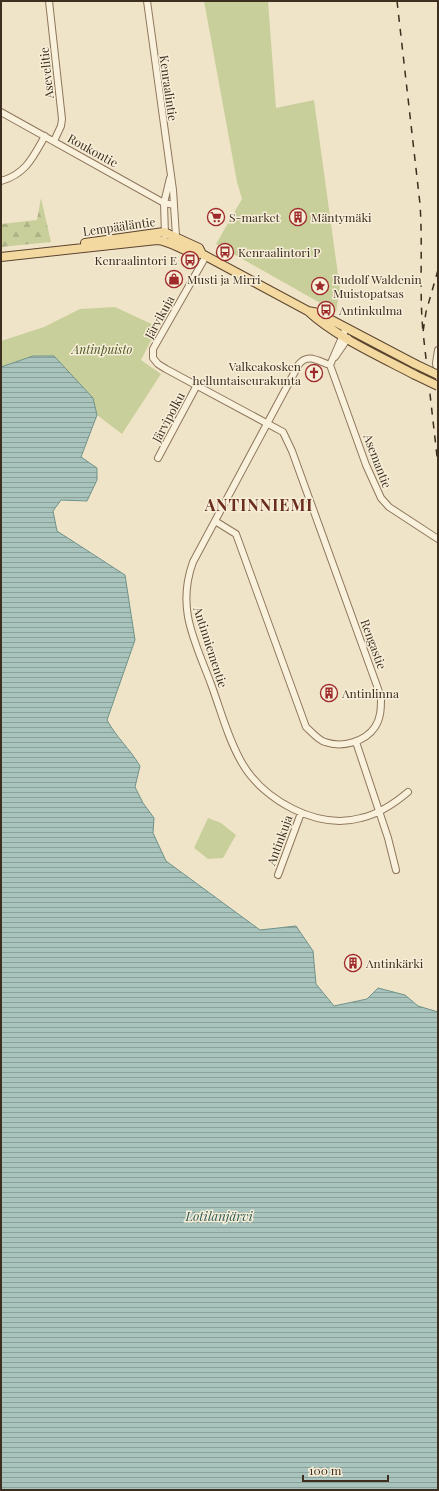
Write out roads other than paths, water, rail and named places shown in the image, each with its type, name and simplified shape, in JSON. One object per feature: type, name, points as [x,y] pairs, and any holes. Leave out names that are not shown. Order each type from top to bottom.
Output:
[{"type":"main road","name":"Lempääläntie","points":[[58,250],[80,244],[164,232],[174,240]]},
{"type":"main road","name":"Lempääläntie","points":[[1,257],[157,240],[174,240],[199,248],[204,255],[308,311],[318,313],[345,334],[415,375],[438,386]]},
{"type":"main road","name":"Lempääläntie","points":[[345,334],[415,364],[438,376]]},
{"type":"street","name":"Asevelitie","points":[[49,1],[62,119],[61,126],[54,141]]},
{"type":"street","name":"Kenraalintie","points":[[147,1],[174,205],[174,240]]},
{"type":"street","name":"Roukontie","points":[[1,112],[164,203],[174,205]]},
{"type":"street","points":[[1,181],[14,178],[27,165],[45,136]]},
{"type":"street","name":"Kenraalintie","points":[[164,232],[164,203],[170,178]]},
{"type":"street","name":"Järvikuja","points":[[204,255],[152,354],[158,364],[268,422]]},
{"type":"street","points":[[330,365],[345,334]]},
{"type":"street","points":[[438,350],[436,363],[438,376]]},
{"type":"street","name":"Antinniementie","points":[[330,365],[310,357],[302,360],[193,562],[187,578],[185,607],[232,745],[242,764],[254,780],[272,797],[301,813],[318,818],[343,820],[360,819],[378,812],[408,792]]},
{"type":"street","name":"Asemantie","points":[[330,365],[366,465],[381,498],[389,507],[438,539]]},
{"type":"street","name":"Järvipolku","points":[[158,458],[197,385]]},
{"type":"street","name":"Rengastie","points":[[268,422],[283,432],[292,451],[381,697],[381,713],[375,727],[366,736],[356,742]]},
{"type":"street","points":[[215,521],[236,534],[306,727],[324,742],[337,744],[356,742],[390,846],[396,870]]},
{"type":"street","name":"Antinkuja","points":[[278,875],[301,813]]},
{"type":"water","name":"Lotilanjärvi","points":[[33,356],[54,356],[93,398],[97,415],[81,457],[97,468],[97,480],[87,501],[61,500],[53,511],[57,531],[125,575],[135,640],[107,720],[140,766],[135,787],[143,803],[154,818],[153,833],[166,861],[260,930],[296,926],[313,951],[316,984],[334,1006],[367,999],[378,988],[405,995],[418,1006],[438,1012],[438,1490],[1,1490],[1,367]]},
{"type":"railway","points":[[397,1],[420,204],[421,300],[423,332]]},
{"type":"railway","points":[[438,270],[426,312],[423,332],[438,465]]},
{"type":"place","name":"S-market","points":[[216,217]]},
{"type":"place","name":"Mäntymäki","points":[[298,217]]},
{"type":"place","name":"Kenraalintori P","points":[[225,252]]},
{"type":"place","name":"Kenraalintori E","points":[[190,260]]},
{"type":"place","name":"Musti ja Mirri","points":[[174,279]]},
{"type":"place","name":"Rudolf Waldenin Muistopatsas","points":[[320,286]]},
{"type":"place","name":"Antinkulma","points":[[326,310]]},
{"type":"place","name":"Valkeakosken helluntaiseurakunta","points":[[314,373]]},
{"type":"place","name":"Antinlinna","points":[[329,693]]},
{"type":"place","name":"Antinkärki","points":[[353,963]]},
{"type":"district","name":"ANTINNIEMI","points":[[259,504]]},
{"type":"park label","name":"Antinpuisto","points":[[102,349]]}]
